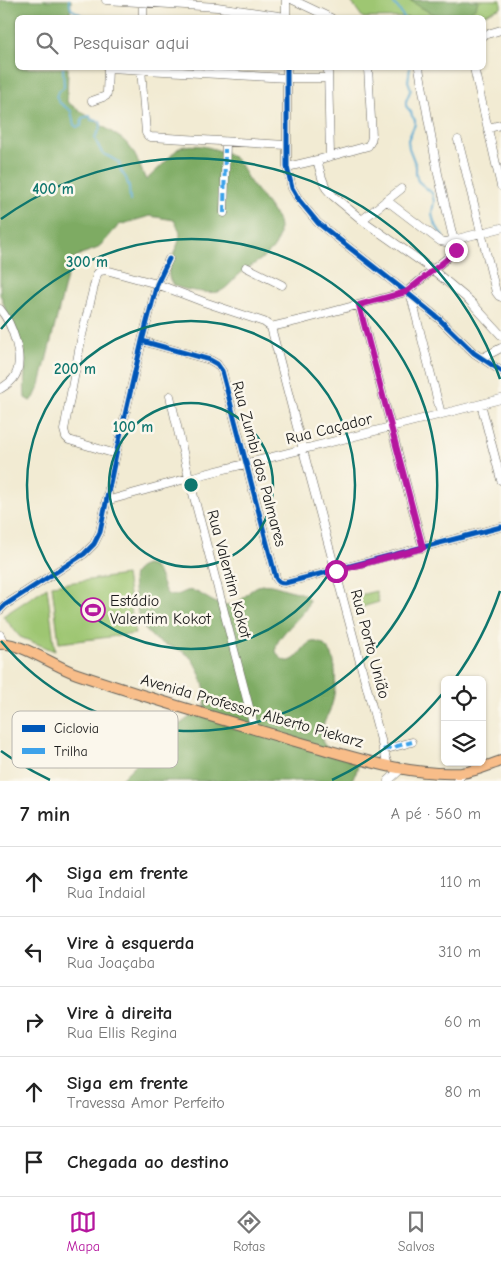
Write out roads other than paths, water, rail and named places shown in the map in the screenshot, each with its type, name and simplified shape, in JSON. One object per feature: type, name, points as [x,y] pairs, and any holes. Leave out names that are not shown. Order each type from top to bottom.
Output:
[{"type":"main road","name":"Avenida Professor Alberto Piekarz","points":[[1,641],[22,647],[52,664],[74,673],[255,730],[388,766],[460,777],[501,761]]},
{"type":"street","points":[[106,0],[217,7],[272,15]]},
{"type":"street","points":[[286,0],[286,15]]},
{"type":"street","points":[[293,0],[325,15]]},
{"type":"street","points":[[142,15],[143,1]]},
{"type":"street","points":[[486,34],[501,30]]},
{"type":"street","points":[[92,101],[106,96],[109,70]]},
{"type":"street","points":[[141,70],[146,133],[148,136],[286,145]]},
{"type":"street","points":[[170,70],[287,78],[328,78]]},
{"type":"street","points":[[287,70],[287,167],[292,188],[299,200],[318,223],[438,318],[463,344],[501,371]]},
{"type":"street","points":[[328,70],[330,156]]},
{"type":"street","points":[[287,167],[368,146],[372,136],[368,70]]},
{"type":"street","points":[[116,454],[69,440],[64,430],[82,334],[97,274],[100,271],[106,270],[157,284],[264,322],[271,327],[408,294],[456,250],[438,174],[419,70]]},
{"type":"street","points":[[474,70],[501,186]]},
{"type":"street","points":[[488,128],[501,125]]},
{"type":"street","points":[[458,140],[496,292],[501,297]]},
{"type":"street","points":[[224,213],[226,142]]},
{"type":"street","points":[[317,160],[326,188],[333,196],[362,220],[433,270],[470,301],[501,335]]},
{"type":"street","points":[[362,220],[401,189]]},
{"type":"street","points":[[386,200],[440,241],[446,242],[501,228]]},
{"type":"street","points":[[2,605],[84,554],[94,544],[100,532],[142,341],[157,284],[169,259]]},
{"type":"street","points":[[246,267],[282,285]]},
{"type":"street","points":[[408,294],[441,414]]},
{"type":"street","points":[[359,305],[423,548]]},
{"type":"street","points":[[0,309],[15,336],[18,369],[15,377],[0,389]]},
{"type":"street","name":"Rua Porto União","points":[[271,327],[388,766]]},
{"type":"street","name":"Rua Zumbi dos Palmares","points":[[142,341],[210,360],[222,370],[278,582],[286,583],[336,571]]},
{"type":"street","points":[[482,358],[501,348]]},
{"type":"street","name":"Rua Valentim Kokot","points":[[170,396],[189,478],[255,730]]},
{"type":"street","name":"Rua Caçador","points":[[106,501],[189,478],[501,399]]},
{"type":"street","points":[[481,404],[501,480]]},
{"type":"street","points":[[336,571],[501,528]]},
{"type":"street","points":[[383,750],[412,742]]},
{"type":"street","points":[[388,781],[401,769]]},
{"type":"waterway","points":[[69,0],[71,9],[82,15]]},
{"type":"waterway","points":[[390,0],[402,15]]},
{"type":"waterway","points":[[63,70],[64,87],[58,92],[56,97],[60,103],[71,111],[74,125],[77,127],[81,126],[82,118],[90,116],[91,120],[100,121],[101,125],[95,137],[96,141],[102,153],[119,163],[129,187],[130,201]]},
{"type":"waterway","points":[[410,70],[408,81],[411,89],[406,106],[411,112],[415,124],[408,140],[409,148],[416,166],[418,181],[432,193],[434,201],[433,218],[443,237]]},
{"type":"place","name":"Estádio Valentim Kokot","points":[[93,610]]}]
